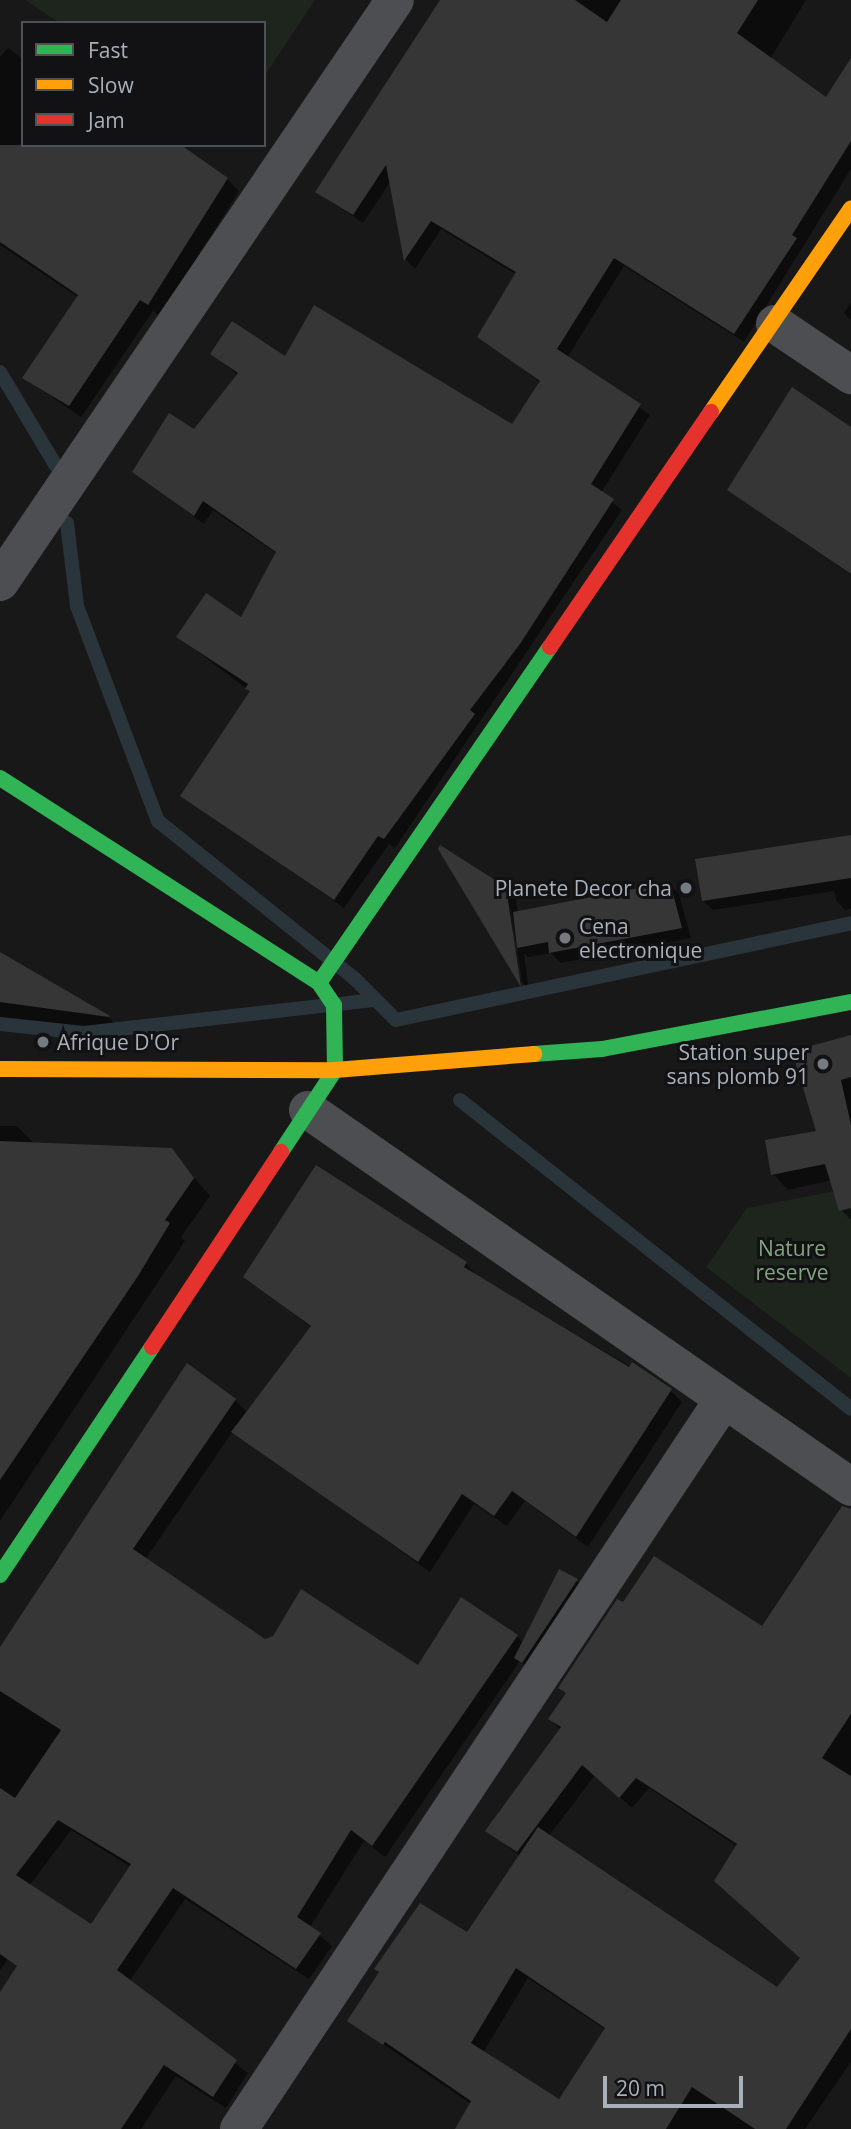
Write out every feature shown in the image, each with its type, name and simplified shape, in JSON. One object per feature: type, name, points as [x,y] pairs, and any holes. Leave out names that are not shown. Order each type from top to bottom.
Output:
[{"type":"street","points":[[0,582],[395,0]]},
{"type":"street","points":[[319,983],[775,324],[851,208]]},
{"type":"street","points":[[775,324],[851,375]]},
{"type":"street","points":[[0,778],[319,983],[334,1005],[335,1070],[0,1575]]},
{"type":"street","points":[[0,1069],[335,1070],[602,1049],[851,1002]]},
{"type":"street","points":[[309,1110],[851,1487]]},
{"type":"street","points":[[239,2129],[724,1399]]},
{"type":"green space","points":[[25,0],[315,0],[266,74],[266,21],[57,21]]},
{"type":"green space","name":"Nature reserve","points":[[851,1188],[851,1378],[706,1267],[747,1208]]},
{"type":"building","points":[[440,0],[575,0],[607,22],[621,0],[758,0],[737,33],[826,97],[851,58],[851,141],[792,235],[797,238],[734,334],[614,258],[557,349],[641,404],[591,484],[614,499],[520,644],[470,710],[475,714],[384,839],[378,836],[334,900],[180,796],[250,691],[245,689],[248,684],[176,637],[206,593],[241,617],[276,552],[203,501],[194,516],[132,472],[169,413],[194,429],[238,373],[210,354],[232,321],[285,356],[314,305],[512,424],[540,381],[477,337],[516,272],[431,221],[404,261],[386,165],[353,215],[315,192]]},
{"type":"building","points":[[0,145],[184,147],[228,178],[148,305],[140,300],[69,406],[22,378],[78,295],[0,242]]},
{"type":"building","points":[[792,387],[851,427],[851,574],[727,490]]},
{"type":"building","points":[[851,835],[851,878],[702,901],[695,859]]},
{"type":"building","points":[[440,845],[506,887],[521,987],[438,849]]},
{"type":"building","points":[[670,882],[682,928],[549,953],[548,942],[517,948],[513,912]]},
{"type":"building","points":[[0,952],[110,1016],[0,1002]]},
{"type":"building","points":[[851,1035],[851,1077],[841,1080],[851,1125],[851,1208],[839,1211],[825,1164],[771,1175],[765,1140],[816,1131],[792,1051]]},
{"type":"building","points":[[0,1141],[172,1148],[194,1178],[165,1220],[170,1223],[138,1276],[0,1480]]},
{"type":"building","points":[[316,1165],[467,1262],[464,1267],[629,1367],[632,1362],[672,1389],[576,1537],[512,1491],[494,1516],[462,1494],[418,1562],[231,1432],[311,1326],[243,1277]]},
{"type":"building","points":[[187,1363],[236,1399],[133,1549],[265,1639],[273,1636],[301,1589],[418,1665],[461,1597],[518,1635],[372,1846],[351,1830],[297,1917],[321,1933],[296,1969],[173,1888],[117,1970],[237,2060],[213,2097],[164,2065],[121,2129],[0,2129],[0,1992],[17,1966],[0,1954],[0,1788],[15,1798],[61,1730],[0,1691],[0,1647]],"holes":[[[58,1820],[131,1864],[91,1924],[16,1875]]]},
{"type":"building","points":[[842,1506],[851,1509],[851,1714],[822,1758],[851,1776],[851,2029],[786,2129],[755,2129],[692,2087],[666,2129],[455,2129],[471,2101],[385,2042],[383,2045],[347,2021],[379,1972],[374,1969],[420,1903],[467,1932],[538,1827],[777,1987],[800,1958],[714,1881],[737,1844],[636,1778],[619,1798],[582,1765],[517,1852],[485,1831],[561,1727],[548,1719],[566,1693],[558,1688],[617,1599],[623,1602],[654,1556],[762,1626]],"holes":[[[516,1968],[605,2028],[559,2099],[471,2043]]]},
{"type":"building","points":[[559,1569],[578,1579],[522,1663],[514,1658]]},
{"type":"waterway","points":[[0,372],[56,466]]},
{"type":"waterway","points":[[67,523],[77,606],[158,821],[354,978],[396,1020],[851,923]]},
{"type":"waterway","points":[[0,1024],[84,1033],[375,1000]]},
{"type":"waterway","points":[[460,1100],[851,1409]]},
{"type":"traffic: fast","points":[[319,983],[550,647]]},
{"type":"traffic: fast","points":[[0,778],[319,983],[334,1005],[335,1070],[281,1152]]},
{"type":"traffic: fast","points":[[534,1054],[602,1049],[851,1002]]},
{"type":"traffic: fast","points":[[0,1575],[152,1347]]},
{"type":"traffic: slow","points":[[711,412],[851,208]]},
{"type":"traffic: slow","points":[[0,1069],[335,1070],[534,1054]]},
{"type":"traffic: jam","points":[[550,647],[711,412]]},
{"type":"traffic: jam","points":[[152,1347],[281,1152]]},
{"type":"place","name":"Planete Decor cha","points":[[686,888]]},
{"type":"place","name":"Cena electronique","points":[[565,938]]},
{"type":"place","name":"Afrique D'Or","points":[[43,1042]]},
{"type":"place","name":"Station super sans plomb 91","points":[[823,1064]]}]
